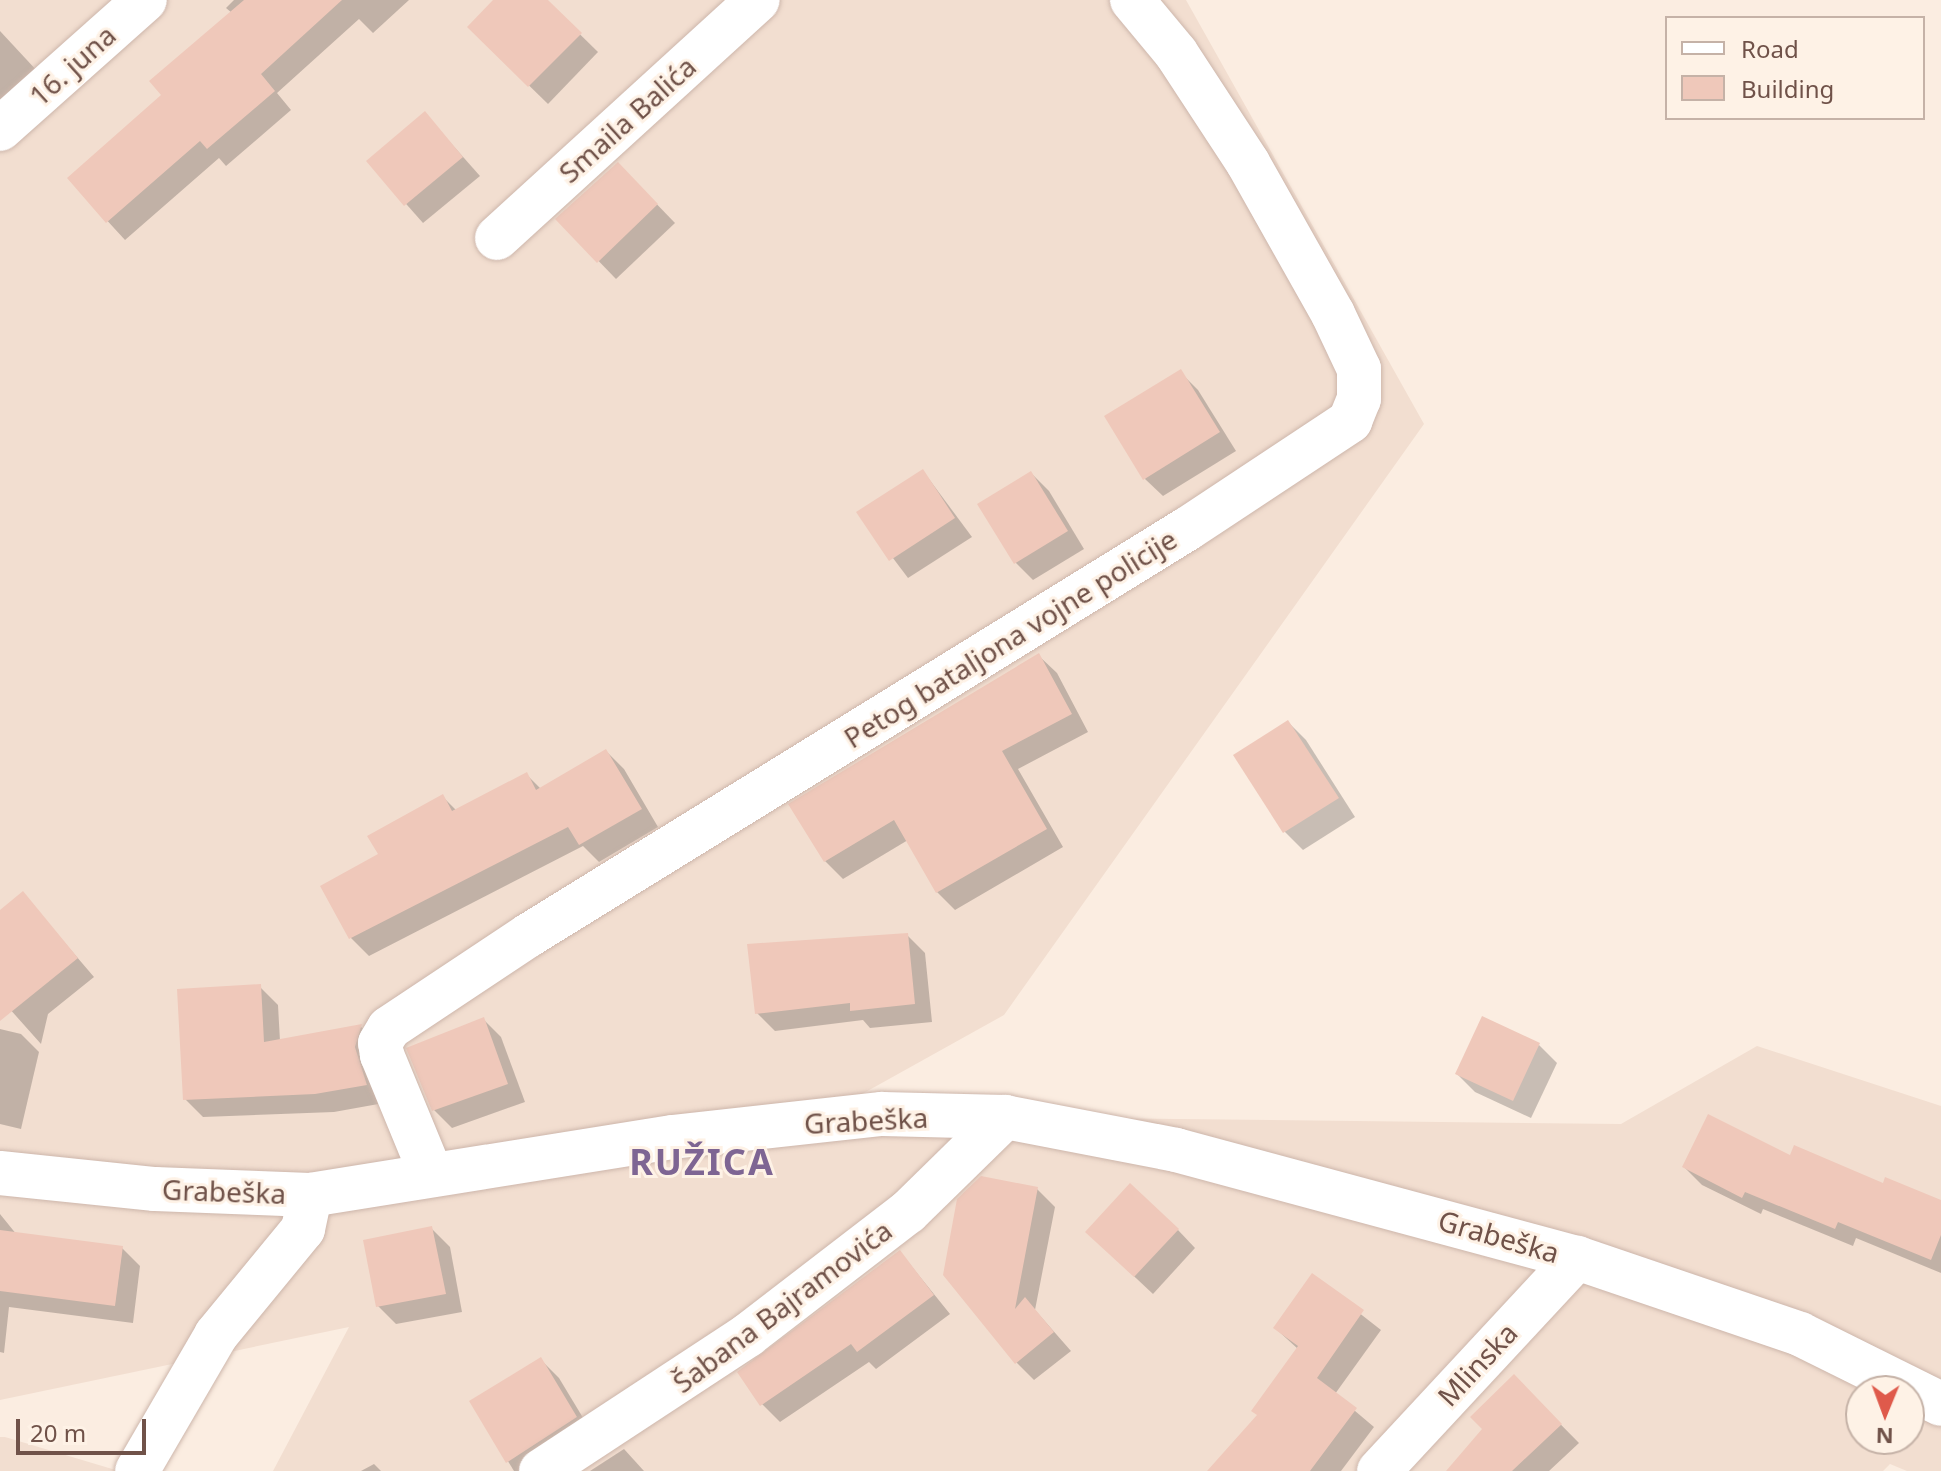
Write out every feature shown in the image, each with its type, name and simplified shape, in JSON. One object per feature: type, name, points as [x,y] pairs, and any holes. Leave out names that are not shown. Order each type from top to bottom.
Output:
[{"type":"street","name":"16. juna","points":[[0,129],[145,0]]},
{"type":"street","name":"Smaila Balića","points":[[497,238],[758,0]]},
{"type":"street","name":"Petog bataljona vojne policije","points":[[431,1174],[382,1055],[380,1043],[389,1028],[529,935],[1187,529],[1350,421],[1359,399],[1359,369],[1333,314],[1248,163],[1176,53],[1132,0]]},
{"type":"street","name":"Grabeška","points":[[0,1173],[155,1189],[310,1195],[672,1137],[882,1114],[1005,1117],[1176,1150],[1577,1258],[1800,1334],[1941,1404]]},
{"type":"street","name":"Šabana Bajramovića","points":[[541,1471],[748,1335],[908,1212],[1005,1117]]},
{"type":"street","points":[[137,1471],[216,1335],[303,1229],[310,1195]]},
{"type":"street","name":"Mlinska","points":[[1379,1471],[1577,1258]]},
{"type":"shaded area","points":[[0,0],[1186,0],[1424,424],[1004,1015],[783,1138],[1005,1117],[1621,1124],[1757,1046],[1941,1106],[1941,1471],[1907,1471],[1890,1464],[1883,1471],[273,1471],[349,1327],[0,1400]]},
{"type":"shaded area","points":[[0,1437],[5,1437],[119,1471],[0,1471]]},
{"type":"building","points":[[244,0],[342,0],[261,74],[275,91],[207,149],[200,141],[106,223],[67,178],[161,95],[149,81]]},
{"type":"building","points":[[493,0],[548,0],[582,33],[528,87],[467,27]]},
{"type":"building","points":[[425,111],[463,157],[404,206],[366,161]]},
{"type":"building","points":[[618,162],[658,204],[597,263],[555,219]]},
{"type":"building","points":[[1181,369],[1220,432],[1143,480],[1104,416]]},
{"type":"building","points":[[923,469],[955,518],[889,561],[856,512]]},
{"type":"building","points":[[1031,471],[1068,531],[1014,564],[977,504]]},
{"type":"building","points":[[1039,653],[1072,714],[1002,751],[1047,829],[936,893],[894,820],[824,862],[788,804]]},
{"type":"building","points":[[1288,720],[1339,798],[1283,833],[1233,755]]},
{"type":"building","points":[[606,749],[642,809],[579,845],[568,827],[349,939],[320,886],[378,854],[367,836],[443,794],[452,811],[527,772],[536,790]]},
{"type":"building","points":[[23,891],[78,958],[0,1021],[0,910]]},
{"type":"building","points":[[908,933],[915,1004],[850,1011],[850,1003],[755,1014],[747,944]]},
{"type":"building","points":[[261,984],[264,1042],[362,1024],[355,1047],[367,1085],[315,1094],[183,1100],[177,989]]},
{"type":"building","points":[[1482,1016],[1540,1043],[1513,1101],[1455,1074]]},
{"type":"building","points":[[484,1017],[508,1084],[432,1111],[406,1048]]},
{"type":"building","points":[[1708,1114],[1790,1155],[1794,1145],[1883,1183],[1885,1177],[1941,1200],[1941,1235],[1931,1260],[1838,1222],[1835,1229],[1745,1192],[1742,1198],[1682,1167]]},
{"type":"building","points":[[981,1176],[1038,1187],[1015,1309],[1025,1297],[1054,1332],[1015,1364],[943,1275],[957,1199]]},
{"type":"building","points":[[1130,1183],[1179,1229],[1134,1277],[1085,1232]]},
{"type":"building","points":[[432,1226],[446,1294],[376,1307],[363,1240]]},
{"type":"building","points":[[0,1230],[123,1246],[115,1306],[0,1291]]},
{"type":"building","points":[[900,1250],[934,1295],[857,1352],[851,1344],[760,1406],[737,1372]]},
{"type":"building","points":[[1312,1273],[1364,1310],[1317,1378],[1357,1408],[1310,1471],[1207,1471],[1257,1415],[1251,1411],[1298,1346],[1273,1328]]},
{"type":"building","points":[[541,1357],[577,1417],[506,1463],[469,1401]]},
{"type":"building","points":[[1514,1374],[1562,1424],[1512,1471],[1446,1471],[1482,1429],[1470,1417]]},
{"type":"district","name":"RUŽICA","points":[[702,1162]]}]
